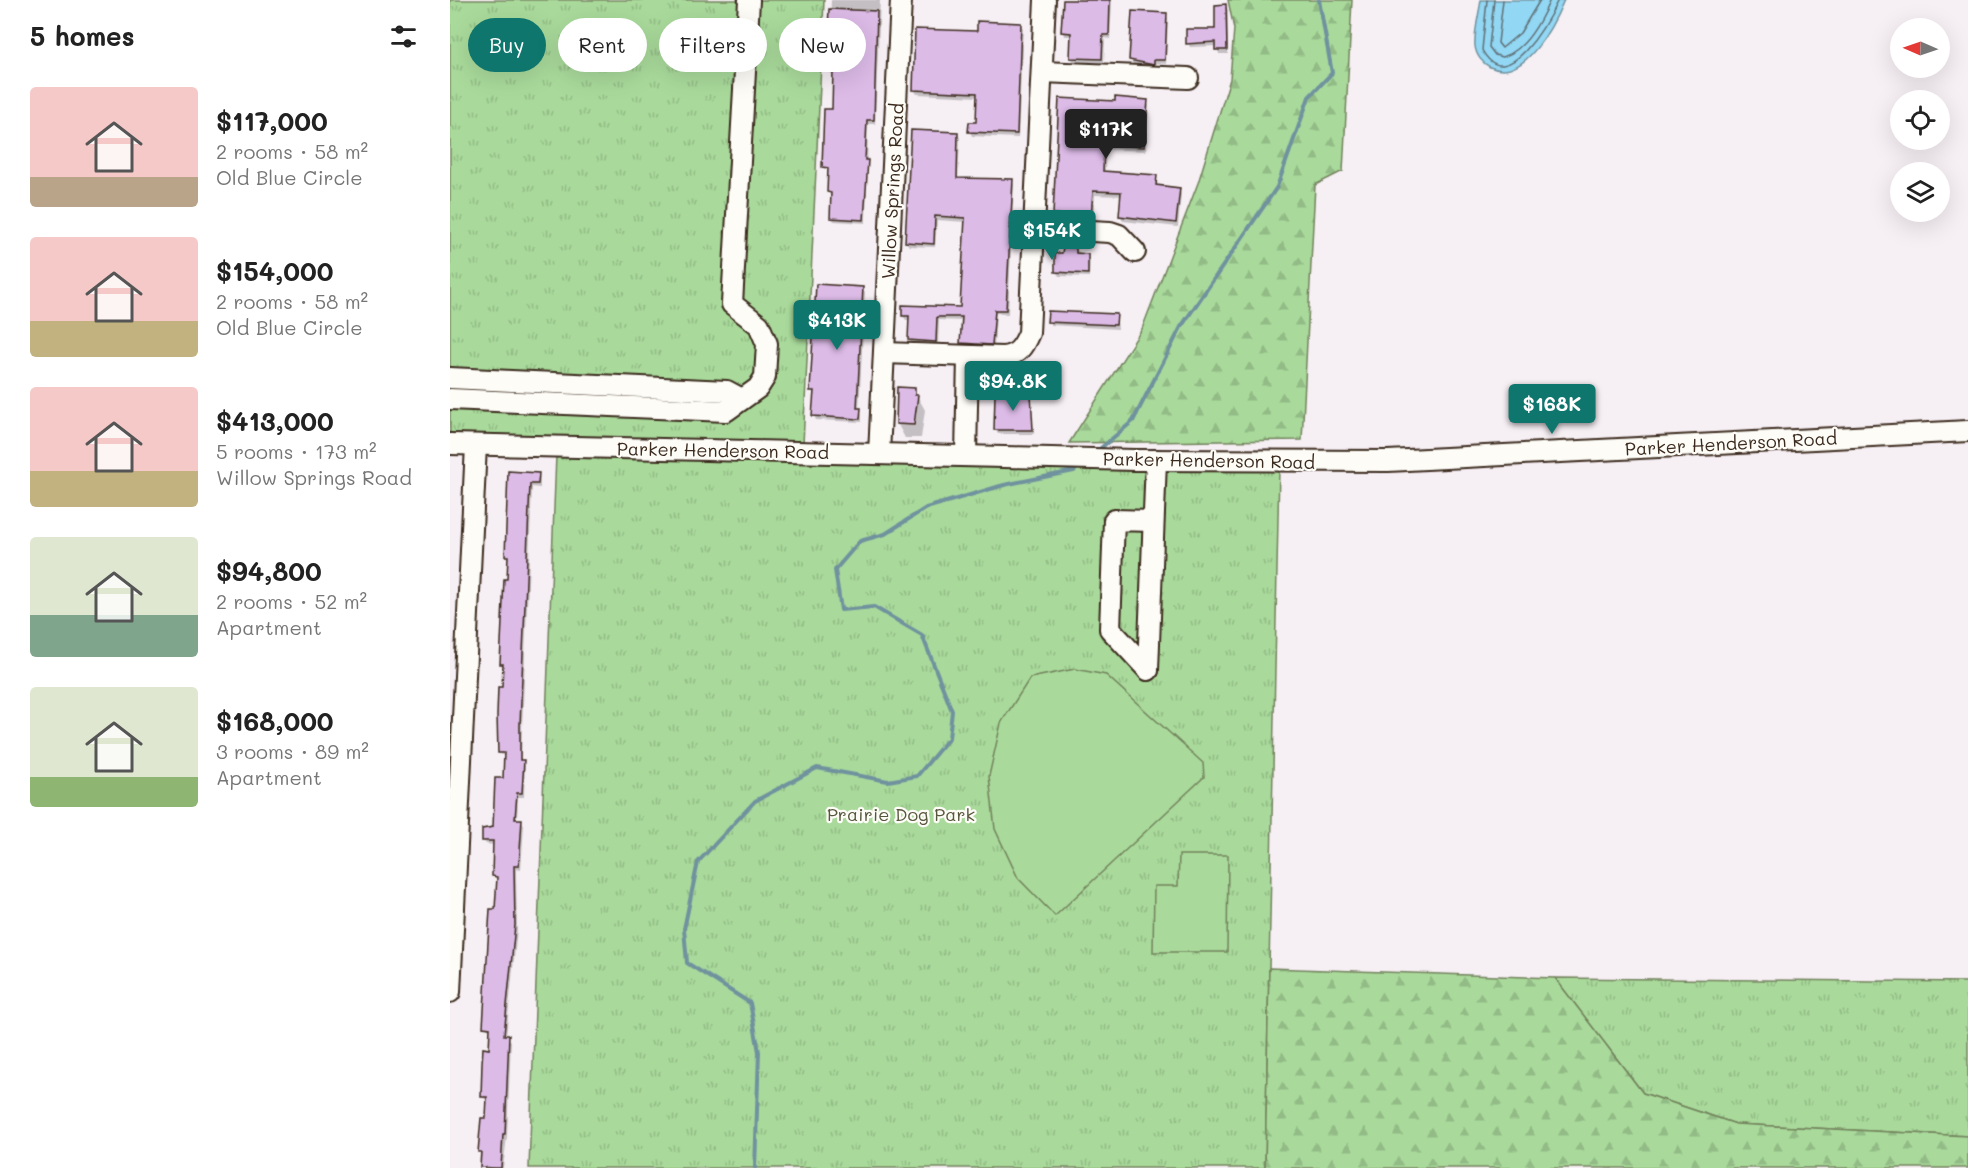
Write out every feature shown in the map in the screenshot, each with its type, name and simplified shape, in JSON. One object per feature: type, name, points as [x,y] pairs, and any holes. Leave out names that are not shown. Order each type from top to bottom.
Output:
[{"type":"street","points":[[450,399],[726,411],[758,388],[765,376],[766,344],[759,325],[732,304],[748,0]]},
{"type":"street","name":"Willow Springs Road","points":[[879,454],[901,0]]},
{"type":"street","points":[[884,353],[1003,357],[1014,355],[1024,346],[1029,333],[1045,0]]},
{"type":"street","points":[[1042,72],[1188,78]]},
{"type":"street","points":[[1035,228],[1110,232],[1119,235],[1135,252]]},
{"type":"street","points":[[966,456],[968,356]]},
{"type":"street","points":[[450,378],[727,391],[742,399]]},
{"type":"street","name":"Parker Henderson Road","points":[[450,444],[1135,460],[1388,461],[1968,431]]},
{"type":"street","points":[[450,992],[476,444]]},
{"type":"street","points":[[1154,521],[1114,520],[1110,629],[1148,670],[1149,660],[1154,521],[1156,460]]},
{"type":"green space","points":[[450,0],[824,0],[823,18],[779,18],[779,72],[821,72],[803,444],[450,433]]},
{"type":"green space","points":[[1228,0],[1352,0],[1343,171],[1315,185],[1302,440],[1069,443],[1142,329],[1198,183],[1230,79],[1234,29]]},
{"type":"green space","name":"Prairie Dog Park","points":[[556,455],[1279,468],[1265,1168],[529,1168]]},
{"type":"green space","points":[[1075,669],[1106,675],[1203,763],[1204,777],[1055,916],[1018,878],[995,829],[989,776],[1001,723],[1030,678]]},
{"type":"green space","points":[[1179,855],[1228,855],[1227,952],[1153,952],[1154,886],[1178,886]]},
{"type":"green space","points":[[1269,968],[1555,978],[1643,1093],[1736,1124],[1968,1136],[1968,1168],[1265,1168]]},
{"type":"green space","points":[[1555,978],[1968,982],[1968,1136],[1736,1124],[1643,1093]]},
{"type":"water","points":[[1481,0],[1564,0],[1553,23],[1536,49],[1526,60],[1503,70],[1490,67],[1478,56],[1475,34]]},
{"type":"building","points":[[1063,0],[1110,0],[1109,35],[1103,35],[1102,59],[1070,58],[1071,33],[1061,32]]},
{"type":"building","points":[[1226,4],[1227,50],[1215,50],[1215,42],[1186,44],[1186,29],[1215,29],[1215,5]]},
{"type":"building","points":[[829,9],[877,11],[874,120],[867,120],[865,160],[868,160],[864,220],[830,218],[831,193],[827,192],[828,168],[822,167],[824,109],[832,109],[833,72],[866,72],[866,18],[829,18]]},
{"type":"building","points":[[1132,11],[1167,13],[1165,60],[1154,60],[1154,65],[1129,60]]},
{"type":"building","points":[[977,21],[1021,23],[1017,134],[968,132],[969,122],[976,122],[977,93],[913,90],[915,29],[977,31]]},
{"type":"building","points":[[1115,97],[1148,100],[1144,147],[1104,145],[1103,171],[1157,175],[1156,185],[1180,188],[1176,223],[1119,216],[1121,192],[1093,191],[1091,217],[1053,214],[1059,98],[1115,101]]},
{"type":"building","points":[[911,130],[958,132],[957,178],[1013,179],[1006,310],[995,310],[992,345],[960,343],[962,317],[937,317],[936,342],[908,340],[909,316],[902,316],[902,305],[960,307],[965,218],[935,216],[934,244],[905,242]]},
{"type":"building","points":[[1063,247],[1076,248],[1076,253],[1088,254],[1088,274],[1055,272],[1055,253],[1062,253]]},
{"type":"building","points":[[816,284],[863,287],[857,408],[861,408],[860,419],[812,416],[814,391],[810,391]]},
{"type":"building","points":[[1048,311],[1117,314],[1116,325],[1047,322]]},
{"type":"building","points":[[897,387],[915,388],[915,395],[918,395],[914,425],[896,424]]},
{"type":"building","points":[[995,394],[1031,394],[1033,430],[994,430]]},
{"type":"building","points":[[508,471],[539,473],[538,484],[530,484],[520,725],[520,760],[524,760],[522,793],[517,793],[515,819],[522,819],[519,866],[514,866],[515,925],[504,1035],[509,1035],[505,1134],[503,1134],[501,1168],[494,1168],[480,1167],[481,1152],[478,1152],[481,1118],[486,1118],[487,1097],[481,1097],[482,1063],[483,1048],[489,1049],[490,1028],[483,1027],[490,909],[495,909],[497,877],[492,876],[493,841],[482,841],[482,829],[493,827],[495,778],[503,778],[504,753],[498,753],[497,715],[498,687],[502,687],[503,664],[500,664],[504,579],[507,579],[508,556],[505,556]]},
{"type":"waterway","points":[[1096,452],[1133,421],[1181,327],[1277,187],[1309,97],[1332,73],[1319,0]]},
{"type":"waterway","points":[[755,1168],[759,1052],[750,1003],[687,963],[684,929],[698,862],[755,801],[817,768],[888,781],[917,776],[949,738],[952,711],[922,635],[874,607],[841,610],[835,570],[860,541],[885,534],[926,508],[1004,485],[1074,471],[1079,466]]}]
